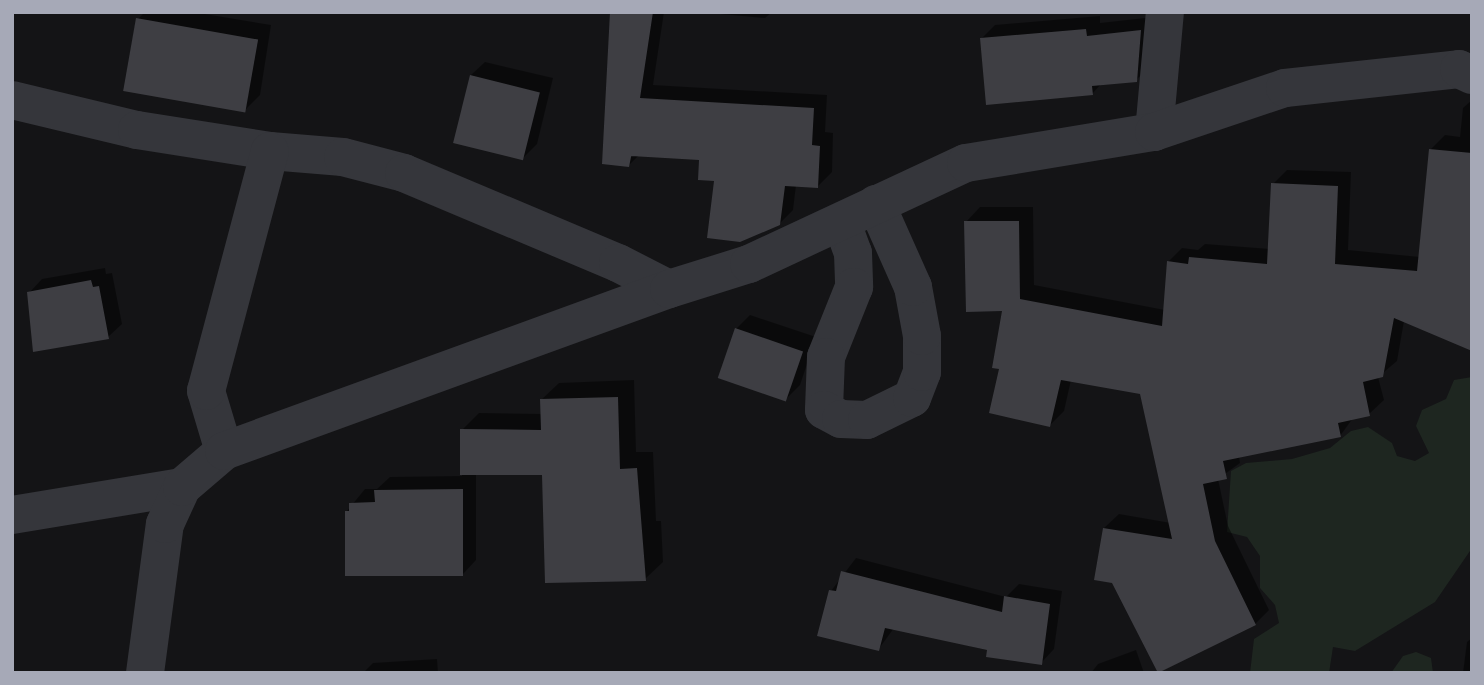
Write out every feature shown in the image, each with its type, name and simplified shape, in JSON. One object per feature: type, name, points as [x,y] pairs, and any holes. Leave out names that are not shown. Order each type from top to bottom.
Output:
[{"type":"street","points":[[1154,132],[1165,12]]},
{"type":"street","points":[[145,673],[165,524],[183,487],[224,451],[669,289],[749,264],[966,163],[1154,132],[1286,88],[1459,69],[1472,75]]},
{"type":"street","points":[[12,100],[137,130],[270,151],[343,157],[404,173],[618,263],[669,289]]},
{"type":"street","points":[[224,451],[206,391],[270,151]]},
{"type":"street","points":[[842,223],[853,253],[855,287],[826,356],[824,410],[841,419],[867,420],[912,398],[922,372],[922,336],[913,287],[876,204]]},
{"type":"street","points":[[12,514],[183,487]]},
{"type":"shaded area","points":[[1472,377],[1472,548],[1435,602],[1355,651],[1333,647],[1329,673],[1250,673],[1254,639],[1279,623],[1275,605],[1260,588],[1260,556],[1247,537],[1227,532],[1231,471],[1246,463],[1292,459],[1330,448],[1351,431],[1368,427],[1392,443],[1397,456],[1415,461],[1429,453],[1416,426],[1422,410],[1446,399],[1454,380]]},
{"type":"shaded area","points":[[1416,652],[1431,658],[1433,673],[1391,673],[1403,656]]},
{"type":"building","points":[[610,12],[653,12],[640,98],[814,108],[812,145],[820,146],[818,188],[785,186],[780,225],[740,242],[707,238],[714,181],[698,180],[699,160],[631,156],[629,167],[602,164]]},
{"type":"building","points":[[136,18],[258,40],[245,112],[123,91]]},
{"type":"building","points":[[1086,29],[1087,36],[1141,30],[1137,82],[1092,86],[1093,95],[986,105],[980,38]]},
{"type":"building","points":[[470,75],[540,92],[523,160],[453,143]]},
{"type":"building","points":[[1429,149],[1472,153],[1472,351],[1394,318],[1383,377],[1363,382],[1370,416],[1338,423],[1341,437],[1223,461],[1227,479],[1203,484],[1215,541],[1256,625],[1158,673],[1112,583],[1094,580],[1103,528],[1172,539],[1140,394],[1061,380],[1050,427],[989,413],[999,369],[992,368],[1002,311],[966,312],[964,221],[1019,221],[1020,299],[1162,326],[1167,261],[1188,264],[1189,257],[1267,264],[1271,183],[1338,186],[1335,264],[1417,271]]},
{"type":"building","points":[[91,280],[93,287],[99,286],[109,339],[33,352],[27,292]]},
{"type":"building","points":[[735,328],[803,351],[786,402],[718,378]]},
{"type":"building","points":[[618,397],[620,469],[637,468],[646,581],[545,583],[542,475],[460,475],[460,429],[541,430],[540,399]]},
{"type":"building","points":[[463,489],[463,576],[345,576],[345,511],[349,511],[349,503],[375,502],[374,490]]},
{"type":"building","points":[[841,571],[1002,612],[1004,596],[1050,604],[1042,665],[986,657],[987,650],[885,628],[879,651],[817,636],[829,590],[836,591]]}]
